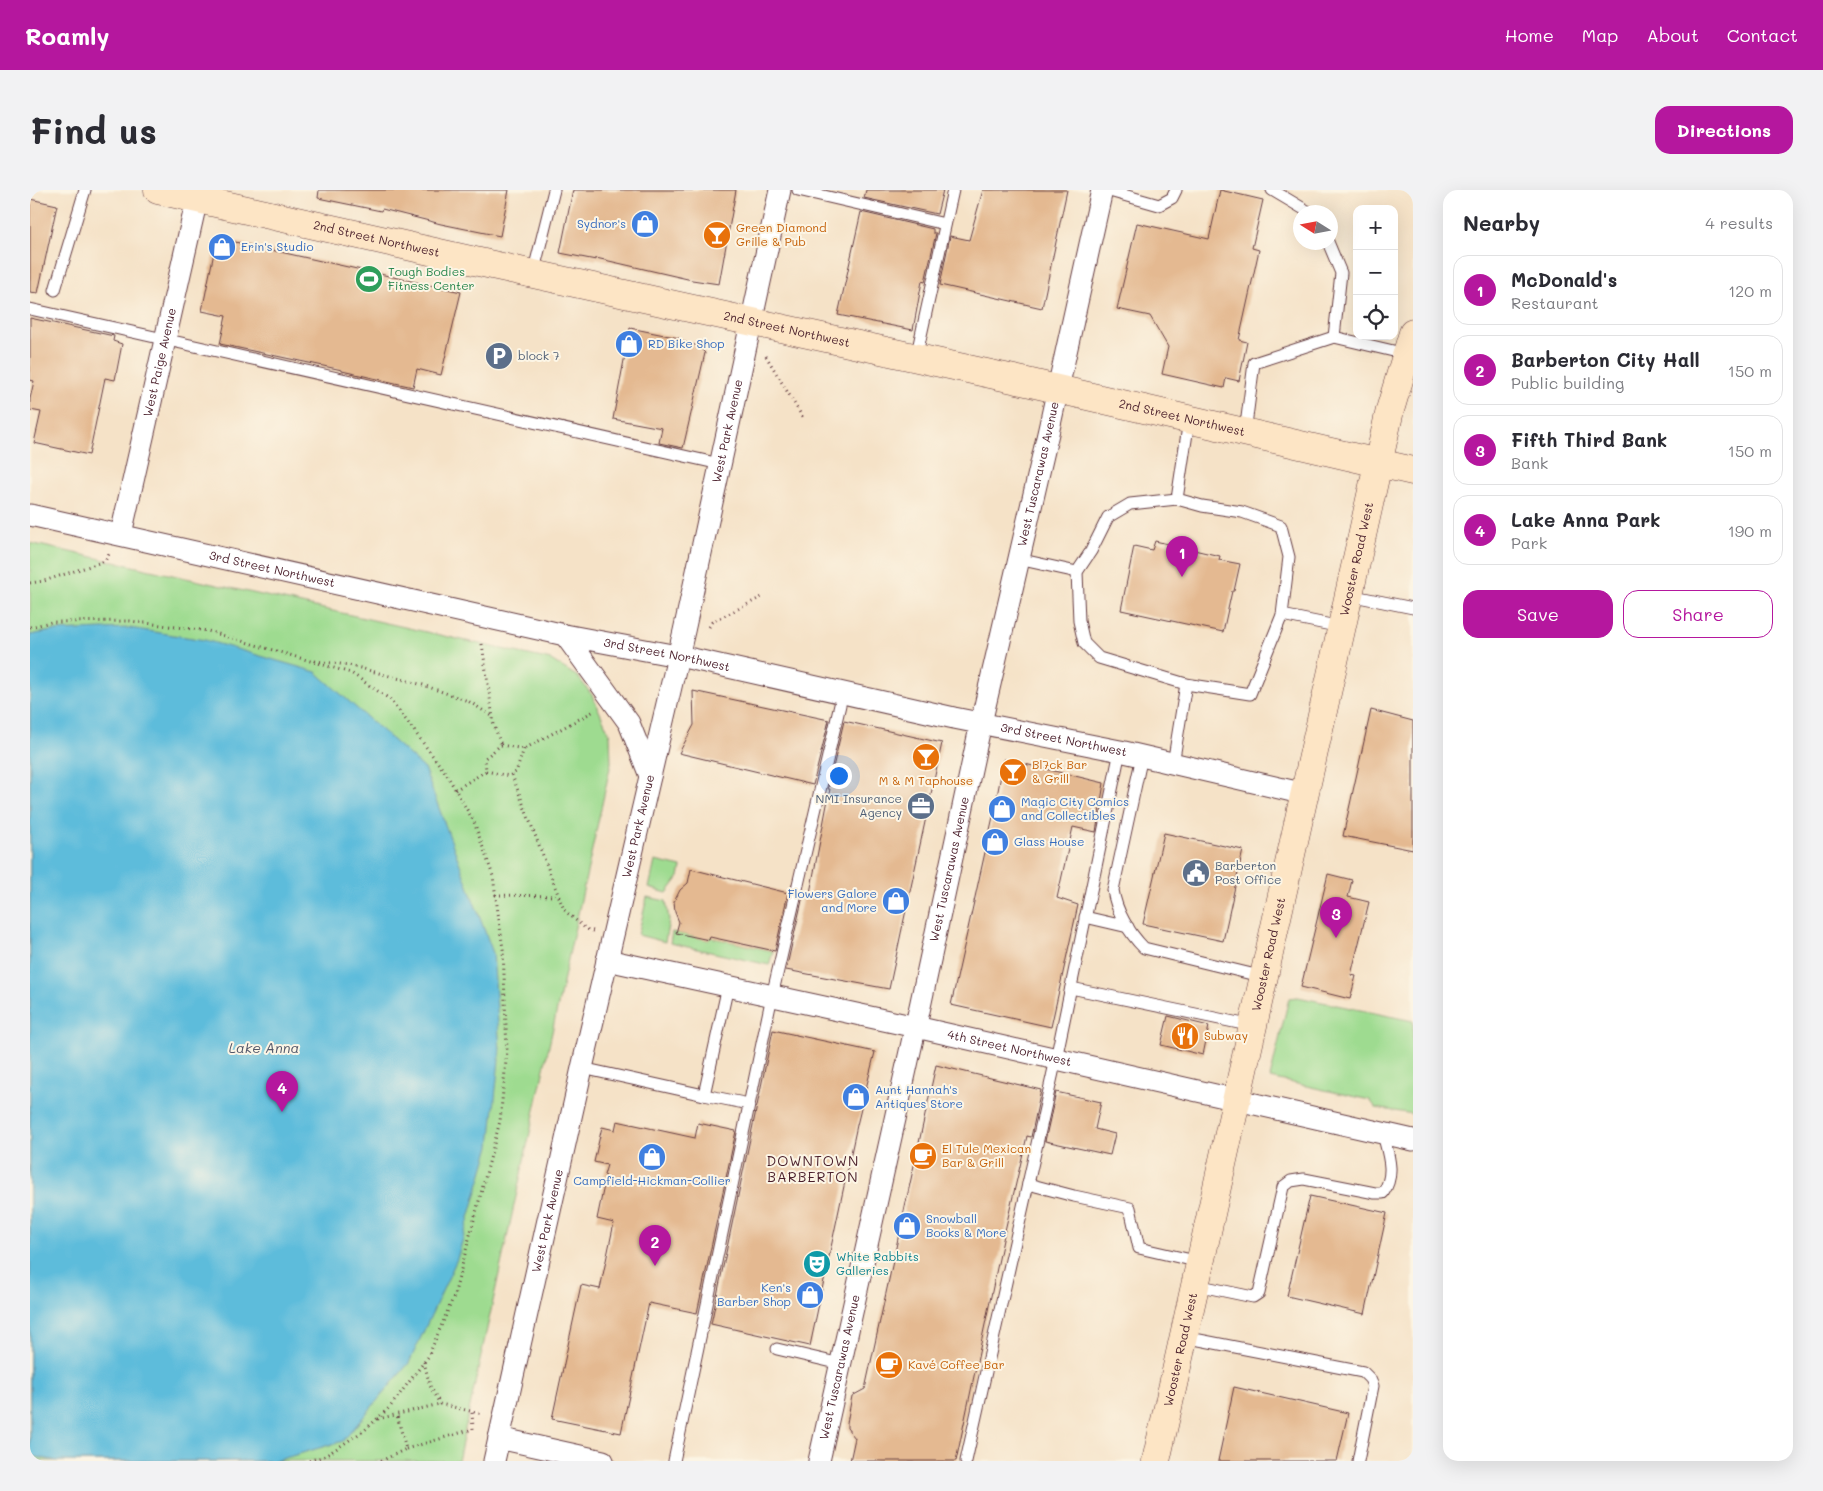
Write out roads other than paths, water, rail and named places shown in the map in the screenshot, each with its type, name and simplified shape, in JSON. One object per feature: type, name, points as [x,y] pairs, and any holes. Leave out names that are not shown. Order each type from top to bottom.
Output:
[{"type":"street","name":"2nd Street Northwest","points":[[158,190],[198,194],[533,274],[1058,389],[1413,471]]},
{"type":"street","name":"West Park Avenue","points":[[494,1461],[650,776],[688,658],[720,464],[762,324],[780,190]]},
{"type":"street","name":"West Tuscarawas Avenue","points":[[819,1461],[916,1027],[981,723],[1102,190]]},
{"type":"street","name":"West Paige Avenue","points":[[121,534],[198,194]]},
{"type":"street","name":"Wooster Road West","points":[[1156,1461],[1390,410],[1410,344]]},
{"type":"street","name":"3rd Street Northwest","points":[[30,515],[565,635],[688,658],[981,723],[1120,751],[1305,794]]},
{"type":"street","points":[[565,635],[629,723],[650,776]]},
{"type":"street","name":"4th Street Northwest","points":[[607,960],[916,1027],[1413,1140]]},
{"type":"street","points":[[501,1429],[603,1461]]},
{"type":"lane","points":[[55,290],[85,190]]},
{"type":"lane","points":[[533,274],[554,190]]},
{"type":"lane","points":[[798,190],[945,224]]},
{"type":"lane","points":[[916,358],[952,190]]},
{"type":"lane","points":[[1106,190],[1159,205],[1172,198],[1176,190]]},
{"type":"lane","points":[[1272,190],[1297,205]]},
{"type":"lane","points":[[1331,250],[1341,273],[1334,337]]},
{"type":"lane","points":[[30,309],[720,464]]},
{"type":"lane","points":[[1245,432],[1254,363],[1334,337],[1410,344]]},
{"type":"lane","points":[[1177,499],[1189,420]]},
{"type":"lane","points":[[1177,499],[1202,506],[1242,512],[1281,526],[1289,557],[1282,615],[1250,694],[1186,684],[1099,658],[1084,643],[1079,621],[1077,572],[1091,551],[1108,517],[1130,504],[1177,499]]},
{"type":"lane","points":[[1018,559],[1077,572]]},
{"type":"lane","points":[[1349,595],[1413,608]]},
{"type":"lane","points":[[1282,615],[1342,627]]},
{"type":"lane","points":[[1173,764],[1186,684]]},
{"type":"lane","points":[[674,1461],[772,996],[843,692]]},
{"type":"lane","points":[[966,1461],[1056,1059],[1120,751]]},
{"type":"lane","points":[[1142,756],[1113,890],[1115,904],[1135,939],[1144,948],[1264,977]]},
{"type":"lane","points":[[1085,917],[1128,926]]},
{"type":"lane","points":[[704,1095],[728,986]]},
{"type":"lane","points":[[1071,988],[1253,1026]]},
{"type":"lane","points":[[582,1068],[749,1104]]},
{"type":"lane","points":[[1028,1184],[1130,1208],[1139,1248],[1253,1297],[1259,1293],[1283,1188],[1291,1181],[1304,1180],[1383,1193],[1388,1185],[1391,1168],[1384,1134]]},
{"type":"lane","points":[[1184,1337],[1363,1372],[1370,1379],[1373,1386],[1358,1461]]},
{"type":"lane","points":[[777,1350],[841,1364]]},
{"type":"water","name":"Lake Anna","points":[[129,628],[205,640],[316,672],[424,768],[493,953],[500,1050],[490,1146],[457,1259],[409,1363],[343,1441],[275,1461],[58,1461],[30,1456],[30,635],[52,631]]},
{"type":"place","name":"Sydnor's","points":[[645,224]]},
{"type":"place","name":"Green Diamond Grille & Pub","points":[[717,235]]},
{"type":"place","name":"Erin's Studio","points":[[222,247]]},
{"type":"place","name":"Tough Bodies Fitness Center","points":[[369,279]]},
{"type":"place","name":"RD Bike Shop","points":[[629,344]]},
{"type":"place","name":"block 7","points":[[499,356]]},
{"type":"place","name":"McDonald's","points":[[1182,577]]},
{"type":"place","name":"M & M Taphouse","points":[[926,757]]},
{"type":"place","name":"Bl7ck Bar & Grill","points":[[1013,772]]},
{"type":"place","name":"NMI Insurance Agency","points":[[921,806]]},
{"type":"place","name":"Magic City Comics and Collectibles","points":[[1002,809]]},
{"type":"place","name":"Glass House","points":[[995,842]]},
{"type":"place","name":"Barberton Post Office","points":[[1196,873]]},
{"type":"place","name":"Flowers Galore and More","points":[[896,901]]},
{"type":"place","name":"Fifth Third Bank","points":[[1336,938]]},
{"type":"place","name":"Subway","points":[[1185,1036]]},
{"type":"place","name":"Aunt Hannah's Antiques Store","points":[[856,1097]]},
{"type":"place","name":"Lake Anna Park","points":[[282,1112]]},
{"type":"place","name":"El Tule Mexican Bar & Grill","points":[[923,1156]]},
{"type":"place","name":"Campfield-Hickman-Collier","points":[[652,1157]]},
{"type":"place","name":"Snowball Books & More","points":[[907,1226]]},
{"type":"place","name":"White Rabbits Galleries","points":[[817,1264]]},
{"type":"place","name":"Barberton City Hall","points":[[655,1266]]},
{"type":"place","name":"Ken's Barber Shop","points":[[810,1295]]},
{"type":"place","name":"Kavé Coffee Bar","points":[[889,1365]]},
{"type":"district","name":"DOWNTOWN BARBERTON","points":[[813,1170]]}]
